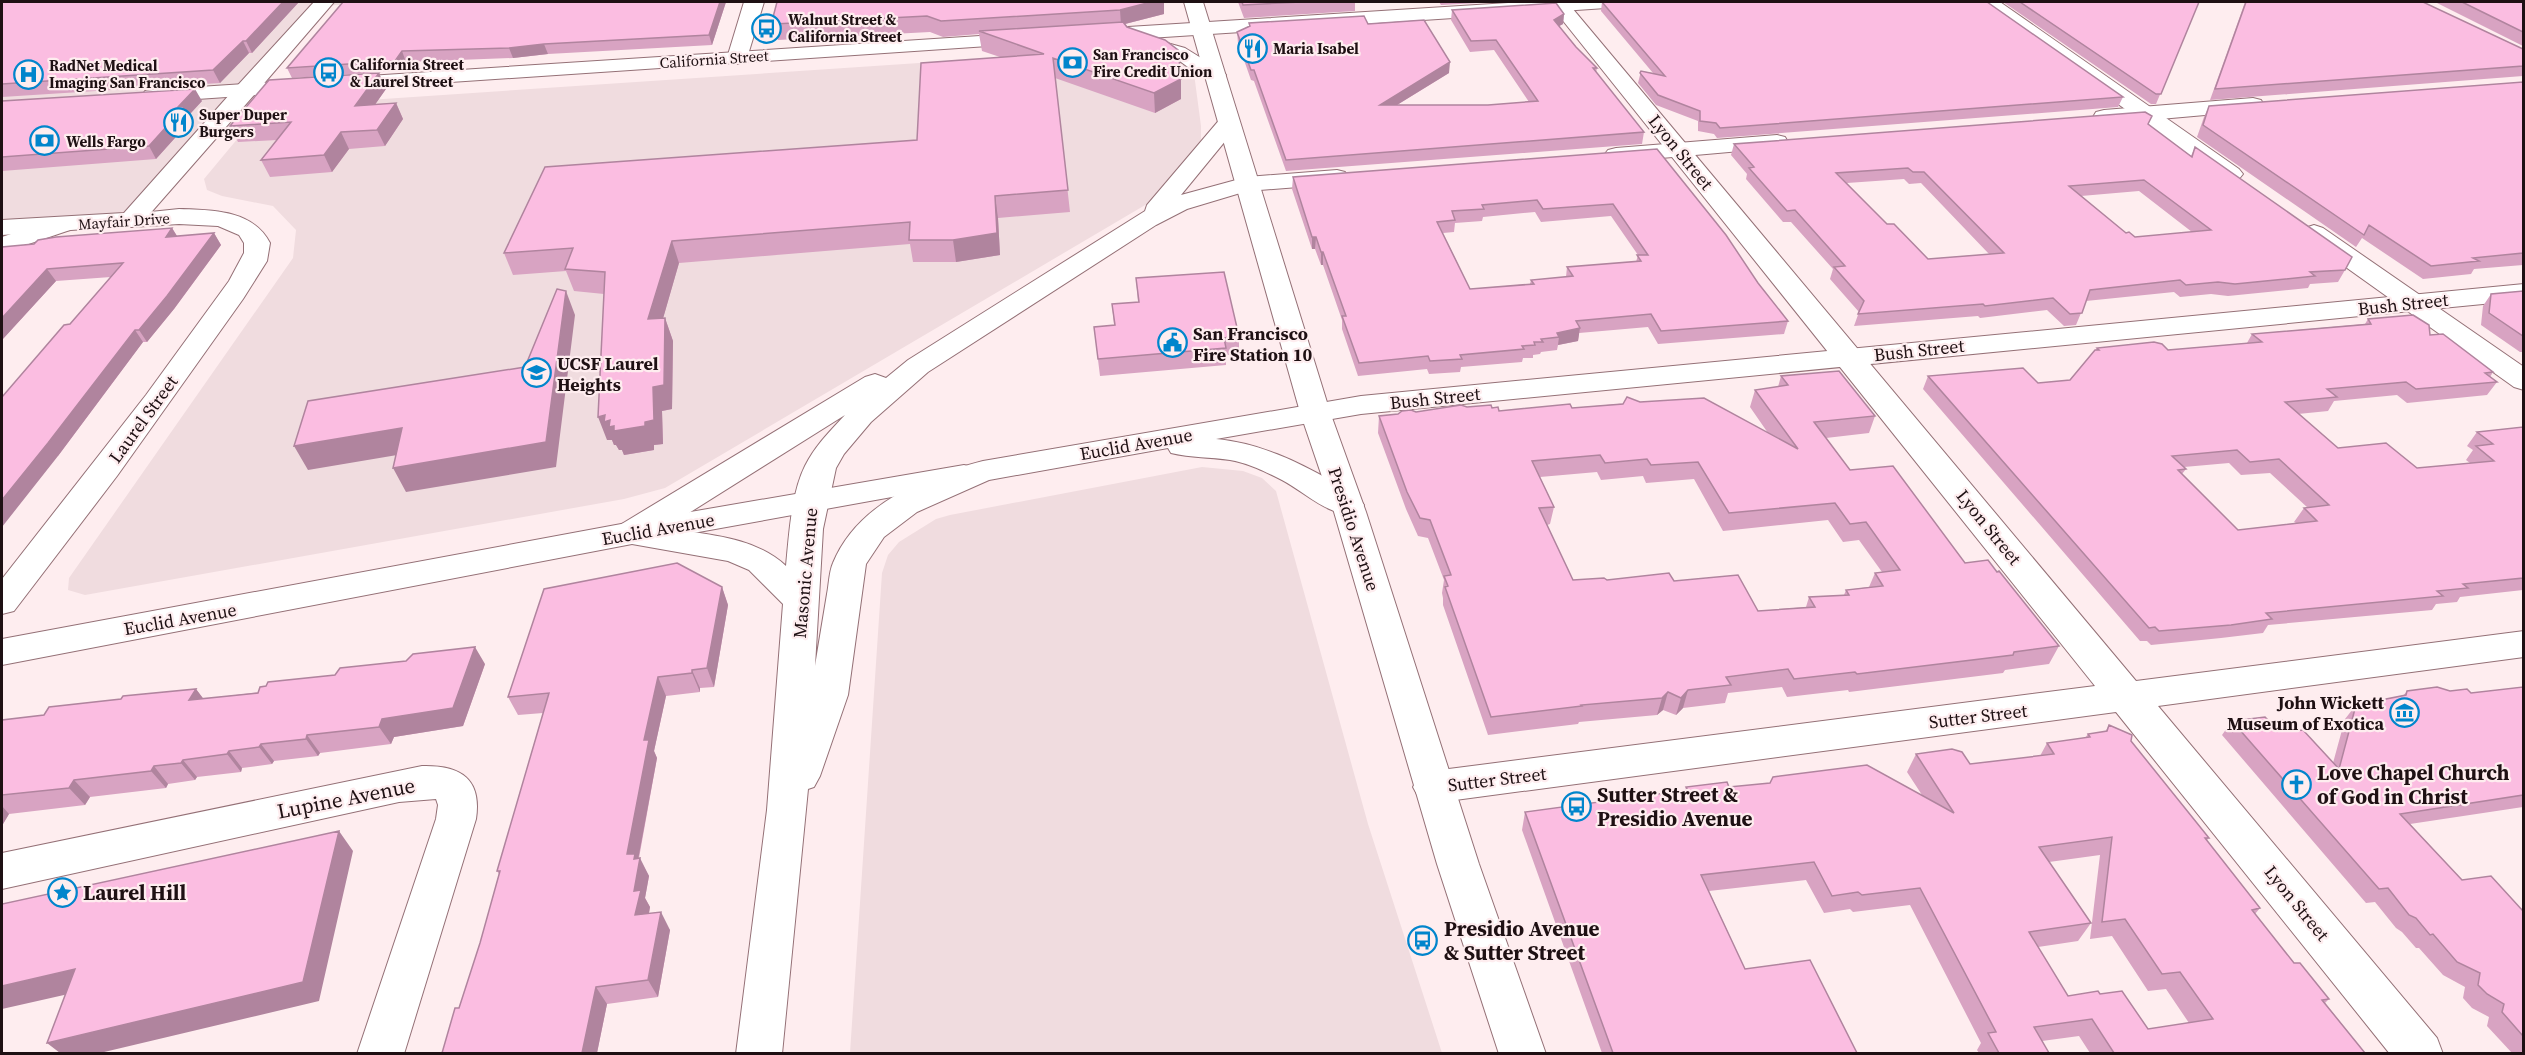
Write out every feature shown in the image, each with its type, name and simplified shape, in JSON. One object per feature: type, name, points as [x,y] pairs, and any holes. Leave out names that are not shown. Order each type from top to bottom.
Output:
[{"type":"street","points":[[131,220],[324,2]]},
{"type":"street","points":[[737,58],[754,2]]},
{"type":"street","name":"Presidio Avenue","points":[[1193,2],[1315,412],[1348,505],[1433,787],[1523,1053]]},
{"type":"street","points":[[1080,36],[1558,3],[1606,2]]},
{"type":"street","points":[[1988,2],[2245,184]]},
{"type":"street","name":"Lyon Street","points":[[1558,3],[2420,1053]]},
{"type":"street","points":[[1105,34],[1178,52],[1215,75]]},
{"type":"street","name":"California Street","points":[[130,98],[1045,38]]},
{"type":"street","points":[[2082,119],[2276,104]]},
{"type":"street","points":[[1147,220],[1175,190],[1229,123]]},
{"type":"street","points":[[1590,157],[1799,141]]},
{"type":"street","name":"Masonic Avenue","points":[[759,1053],[787,810],[800,599],[811,502],[820,468],[844,432],[918,366],[1147,220],[1195,198],[1247,184],[1353,175]]},
{"type":"street","name":"Mayfair Drive","points":[[2,228],[199,218],[233,222],[245,227]]},
{"type":"street","points":[[2294,219],[2523,381]]},
{"type":"street","points":[[2,245],[61,225]]},
{"type":"street","name":"Laurel Street","points":[[2,602],[140,424],[252,264],[258,251],[258,241],[245,227]]},
{"type":"street","name":"Bush Street","points":[[1315,412],[1439,397],[2523,292]]},
{"type":"street","points":[[632,533],[881,380],[918,366]]},
{"type":"street","name":"Euclid Avenue","points":[[2,652],[632,533],[1315,412]]},
{"type":"street","points":[[1141,442],[1235,451],[1260,458],[1294,472],[1348,505]]},
{"type":"street","points":[[787,810],[829,694],[849,564],[855,549],[864,536],[889,514],[934,490],[983,471]]},
{"type":"street","points":[[632,533],[735,551],[761,562],[800,599]]},
{"type":"street","name":"Sutter Street","points":[[1433,787],[2523,644]]},
{"type":"street","name":"Lupine Avenue","points":[[2,871],[399,786],[434,781],[448,785],[457,792],[459,805],[456,819],[379,1053]]},
{"type":"shaded area","points":[[2,2],[390,2],[320,6],[131,220],[2,228]]},
{"type":"shaded area","name":"UCSF Laurel Heights","points":[[1172,54],[1193,66],[1201,126],[1201,150],[1152,201],[665,488],[624,499],[85,595],[68,590],[69,578],[293,258],[296,230],[273,206],[222,196],[207,190],[204,179],[264,107],[994,58]]},
{"type":"shaded area","points":[[1202,467],[1243,471],[1262,478],[1276,491],[1368,824],[1442,1053],[850,1053],[882,573],[888,555],[899,542],[936,519],[950,515]]},
{"type":"building","points":[[2,2],[283,2],[246,41],[243,41],[213,70],[2,84]]},
{"type":"building","points":[[343,2],[720,2],[709,35],[509,48],[402,51],[395,61],[287,68]]},
{"type":"building","points":[[777,2],[1151,2],[1120,10],[941,21],[927,16],[774,24],[775,21],[772,21]]},
{"type":"building","points":[[1242,2],[1301,2],[1243,5]]},
{"type":"building","points":[[1602,2],[1987,2],[2123,97],[1720,128],[1716,123],[1700,121],[1700,111],[1658,95],[1640,73],[1641,71],[1665,76]]},
{"type":"building","points":[[2020,2],[2199,2],[2161,94],[2156,94]]},
{"type":"building","points":[[2246,2],[2423,2],[2523,49],[2523,66],[2215,89]]},
{"type":"building","points":[[2462,2],[2523,2],[2523,32]]},
{"type":"building","points":[[1556,3],[1564,14],[1554,20],[1597,68],[1593,68],[1644,132],[1286,160],[1254,70],[1251,70],[1237,32],[1250,26],[1249,23],[1364,16],[1368,24],[1424,20],[1450,62],[1380,105],[1488,105],[1538,101],[1496,40],[1471,41],[1452,10]]},
{"type":"building","points":[[1123,22],[1127,27],[1165,40],[1178,50],[1181,79],[1154,93],[1053,58],[1068,190],[995,196],[997,233],[953,240],[909,240],[910,222],[672,241],[648,319],[665,318],[664,385],[653,387],[654,420],[645,422],[645,426],[614,431],[614,426],[609,427],[610,420],[604,422],[605,415],[598,417],[605,272],[565,269],[573,248],[504,253],[545,167],[917,140],[921,63],[1044,54],[979,31]]},
{"type":"building","points":[[379,73],[355,106],[396,103],[377,130],[341,132],[324,155],[261,160],[291,122],[230,126],[269,80]]},
{"type":"building","points":[[2523,82],[2523,253],[2473,258],[2479,261],[2431,266],[2369,225],[2364,235],[2203,125],[2209,106]]},
{"type":"building","points":[[195,89],[178,107],[185,106],[149,146],[2,157],[2,101]]},
{"type":"building","points":[[2145,112],[2152,116],[2148,124],[2192,157],[2195,147],[2352,257],[2345,270],[2310,272],[2315,276],[2235,284],[2218,282],[2186,285],[2180,280],[2090,290],[2082,313],[2070,314],[2053,298],[1985,306],[1983,304],[1858,314],[1864,301],[1834,267],[1845,266],[1795,210],[1787,211],[1749,168],[1754,167],[1734,144]],"holes":[[[1908,168],[1913,172],[1924,172],[2004,253],[1928,259],[1894,224],[1887,224],[1836,173]],[[2144,180],[2211,230],[2135,237],[2129,232],[2126,233],[2069,186]]]},
{"type":"building","points":[[1657,149],[1726,235],[1758,283],[1788,321],[1661,331],[1651,314],[1576,321],[1580,328],[1557,333],[1559,337],[1541,339],[1543,342],[1534,342],[1535,345],[1522,346],[1524,349],[1460,355],[1462,359],[1430,361],[1428,356],[1359,363],[1342,316],[1346,316],[1323,252],[1321,252],[1316,237],[1312,237],[1293,177]],"holes":[[[1537,200],[1543,209],[1613,204],[1648,255],[1637,255],[1641,261],[1567,267],[1573,276],[1531,280],[1534,284],[1470,289],[1437,222],[1455,220],[1452,211],[1484,209],[1482,205]]]},
{"type":"building","points":[[172,228],[166,237],[214,233],[167,296],[139,330],[135,330],[2,500],[2,397],[64,325],[70,324],[123,263],[47,269],[2,318],[2,247],[34,244],[38,240],[56,237]]},
{"type":"building","points":[[1224,272],[1239,336],[1224,338],[1226,348],[1098,359],[1094,327],[1115,325],[1112,304],[1139,302],[1136,278]]},
{"type":"building","points":[[557,289],[566,291],[546,442],[393,468],[402,428],[294,446],[308,401],[525,367]]},
{"type":"building","points":[[2523,291],[2523,336],[2489,313],[2491,294]]},
{"type":"building","points":[[2413,315],[2429,325],[2430,335],[2443,334],[2493,372],[2485,373],[2497,382],[2416,389],[2406,382],[2327,389],[2337,397],[2285,402],[2338,448],[2386,443],[2417,468],[2494,461],[2476,446],[2493,444],[2477,432],[2523,427],[2523,578],[2463,584],[2468,588],[2437,591],[2443,596],[2266,613],[2272,619],[2231,625],[2159,631],[2155,627],[2149,628],[1928,376],[2023,368],[2038,383],[2070,380],[2095,350],[2099,350],[2097,348],[2154,342],[2162,344],[2168,350],[2262,342],[2252,334],[2371,324],[2368,319]],"holes":[[[2237,450],[2250,462],[2279,459],[2329,505],[2304,508],[2317,521],[2238,530],[2178,470],[2186,469],[2172,456]]]},
{"type":"building","points":[[1839,371],[1875,416],[1814,422],[1850,470],[1893,466],[1965,563],[1988,560],[2059,646],[2014,652],[2013,655],[1857,674],[1855,672],[1794,679],[1788,669],[1726,677],[1731,685],[1688,690],[1681,698],[1668,692],[1662,698],[1581,705],[1491,717],[1445,587],[1448,586],[1444,576],[1451,575],[1430,520],[1420,518],[1407,492],[1379,416],[1398,414],[1402,411],[1416,412],[1461,405],[1467,407],[1491,405],[1492,408],[1498,407],[1499,411],[1570,404],[1572,408],[1623,404],[1627,397],[1640,402],[1704,398],[1798,449],[1755,390],[1788,385],[1781,376]],"holes":[[[1600,455],[1605,463],[1647,459],[1651,465],[1698,462],[1729,513],[1835,503],[1850,524],[1866,522],[1900,570],[1875,573],[1883,586],[1846,590],[1849,595],[1809,597],[1815,607],[1758,611],[1738,575],[1674,581],[1669,573],[1607,580],[1604,578],[1573,580],[1539,508],[1554,507],[1532,461]]]},
{"type":"building","points":[[677,563],[722,587],[707,668],[692,670],[692,673],[658,677],[644,740],[649,740],[627,854],[635,854],[634,859],[640,858],[634,891],[641,890],[635,915],[661,912],[648,980],[596,987],[582,1053],[442,1053],[455,1008],[459,1008],[480,943],[500,871],[497,871],[549,693],[508,697],[544,589]]},
{"type":"building","points":[[475,647],[453,708],[382,719],[379,727],[307,735],[306,739],[261,744],[259,747],[229,751],[227,754],[154,766],[151,771],[74,780],[69,788],[2,795],[2,720],[44,715],[49,707],[121,699],[123,696],[196,689],[189,700],[258,693],[260,687],[266,686],[268,682],[335,675],[340,668],[406,661],[413,654]]},
{"type":"building","points":[[2437,687],[2450,691],[2467,689],[2471,693],[2523,687],[2523,795],[2400,814],[2462,880],[2491,876],[2523,911],[2523,1036],[2502,1012],[2504,1004],[2487,994],[2478,985],[2480,973],[2457,962],[2433,934],[2430,935],[2416,918],[2409,915],[2388,888],[2379,889],[2232,721],[2265,717],[2270,722],[2282,720],[2292,731],[2303,730],[2339,769],[2356,705],[2406,695],[2407,691]]},
{"type":"building","points":[[2109,725],[2132,735],[2131,741],[2209,838],[2205,838],[2260,908],[2252,910],[2294,963],[2300,963],[2329,999],[2322,1000],[2365,1053],[2114,1053],[2092,1019],[2034,1027],[2049,1053],[1999,1053],[1988,1033],[1996,1032],[1920,888],[1832,896],[1814,862],[1701,875],[1745,969],[1810,960],[1857,1053],[1613,1053],[1525,812],[1688,790],[1686,787],[1727,782],[1729,787],[1770,783],[1773,777],[1867,765],[1954,813],[1916,754],[1952,749],[1962,752],[1970,764],[2054,754],[2047,743],[2090,737],[2088,734],[2107,731]],"holes":[[[2112,837],[2102,922],[2125,919],[2162,974],[2180,972],[2213,1019],[2148,1029],[2122,991],[2100,994],[2098,991],[2068,996],[2029,932],[2091,923],[2039,847]]]},
{"type":"building","points":[[339,831],[303,982],[47,1043],[75,969],[2,986],[2,904]]},
{"type":"place","name":"Walnut Street & California Street","points":[[767,28]]},
{"type":"place","name":"Maria Isabel","points":[[1252,48]]},
{"type":"place","name":"San Francisco Fire Credit Union","points":[[1072,63]]},
{"type":"place","name":"California Street & Laurel Street","points":[[329,73]]},
{"type":"place","name":"RadNet Medical Imaging San Francisco","points":[[28,74]]},
{"type":"place","name":"Super Duper Burgers","points":[[178,123]]},
{"type":"place","name":"Wells Fargo","points":[[45,141]]},
{"type":"place","name":"San Francisco Fire Station 10","points":[[1172,343]]},
{"type":"place","name":"UCSF Laurel Heights","points":[[536,373]]},
{"type":"place","name":"John Wickett Museum of Exotica","points":[[2405,712]]},
{"type":"place","name":"Love Chapel Church of God in Christ","points":[[2296,784]]},
{"type":"place","name":"Sutter Street & Presidio Avenue","points":[[1576,806]]},
{"type":"place","name":"Laurel Hill","points":[[62,892]]},
{"type":"place","name":"Presidio Avenue & Sutter Street","points":[[1423,940]]}]
